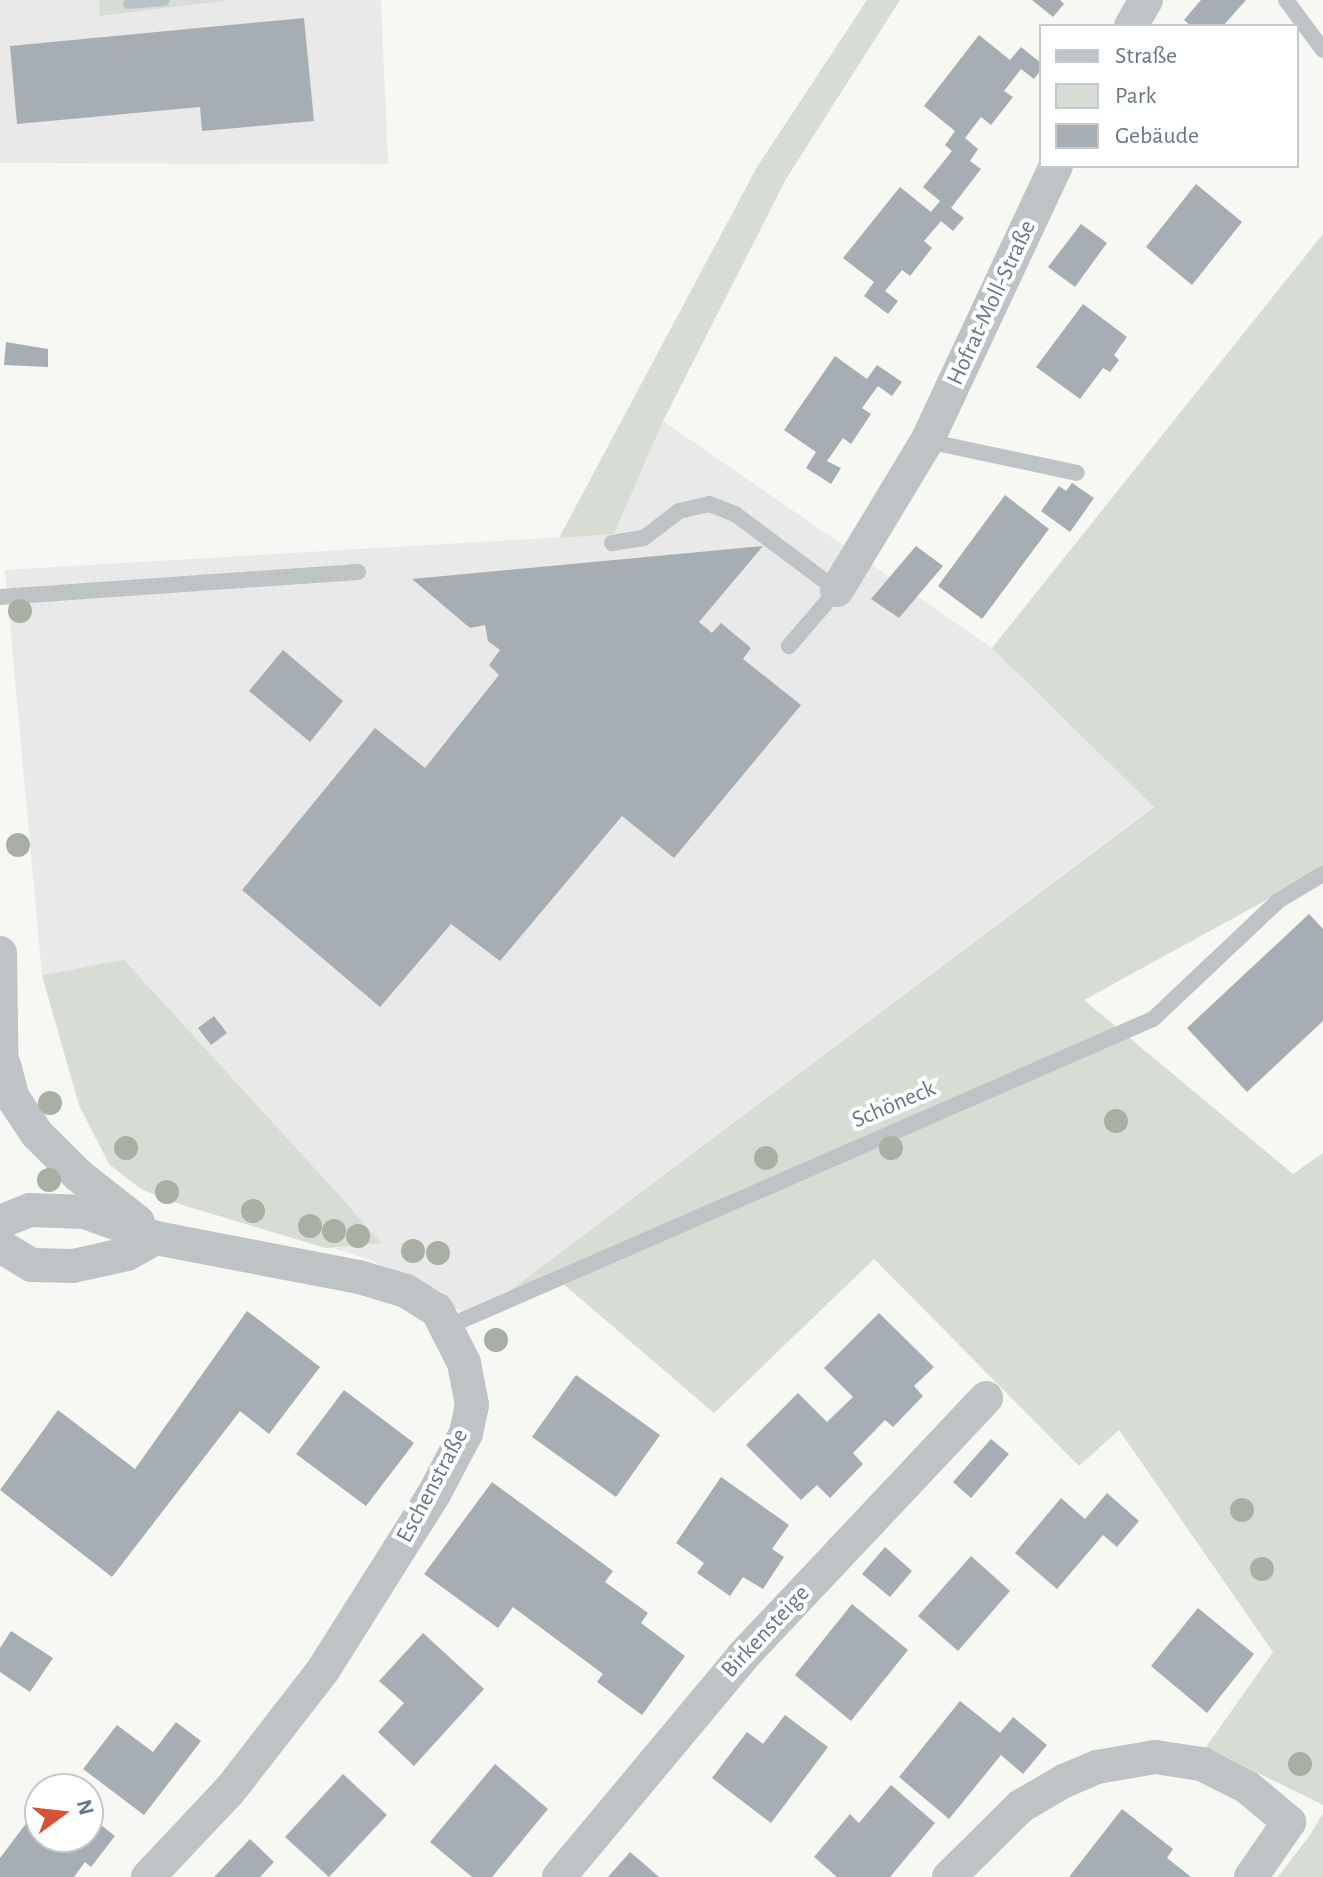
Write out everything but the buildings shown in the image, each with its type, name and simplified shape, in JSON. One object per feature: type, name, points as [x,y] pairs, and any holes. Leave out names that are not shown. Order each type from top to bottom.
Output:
[{"type":"street","points":[[1132,24],[1146,0]]},
{"type":"street","name":"Hofrat-Moll-Straße","points":[[837,590],[927,441],[1055,168]]},
{"type":"street","points":[[0,1119],[4,1065],[1,973]]},
{"type":"street","points":[[0,1246],[32,1265],[73,1266],[127,1254],[156,1238],[37,1134],[13,1098],[4,1065]]},
{"type":"street","name":"Eschenstraße","points":[[0,1222],[30,1210],[85,1212],[156,1238],[359,1277],[406,1291],[437,1310],[449,1326],[464,1363],[472,1405],[466,1433],[434,1494],[324,1669],[230,1790],[148,1877]]},
{"type":"street","name":"Birkensteige","points":[[559,1877],[742,1657],[986,1398]]},
{"type":"street","points":[[949,1877],[1021,1806],[1064,1781],[1128,1761],[1155,1757],[1202,1764],[1247,1787],[1289,1822],[1251,1877]]},
{"type":"lane","points":[[1286,0],[1323,50]]},
{"type":"lane","points":[[927,441],[1077,473]]},
{"type":"lane","points":[[612,543],[644,538],[679,511],[709,504],[735,514],[782,545],[837,590],[789,646]]},
{"type":"lane","points":[[0,597],[358,572]]},
{"type":"lane","name":"Schöneck","points":[[449,1326],[1153,1019],[1278,901],[1323,874]]},
{"type":"shaded area","points":[[0,0],[99,0],[101,16],[232,0],[381,0],[388,164],[0,163]]},
{"type":"shaded area","points":[[663,421],[992,648],[1154,806],[473,1318],[371,1260],[141,1189],[109,1164],[79,1105],[42,975],[5,570],[614,534]]},
{"type":"green space","points":[[99,0],[232,0],[100,16]]},
{"type":"green space","points":[[867,0],[900,0],[786,179],[663,421],[614,534],[559,538],[757,167]]},
{"type":"green space","points":[[1323,234],[1323,869],[1084,1000],[1293,1174],[1323,1153],[1323,1805],[1206,1747],[1273,1652],[1119,1430],[1079,1466],[874,1259],[714,1413],[561,1282],[473,1318],[1154,807],[992,648]]},
{"type":"green space","points":[[124,960],[381,1243],[326,1248],[179,1204],[141,1189],[109,1164],[79,1105],[42,975]]},
{"type":"green space","points":[[1323,1813],[1323,1877],[1278,1877],[1310,1835]]},
{"type":"waterway","points":[[128,3],[164,0]]}]
